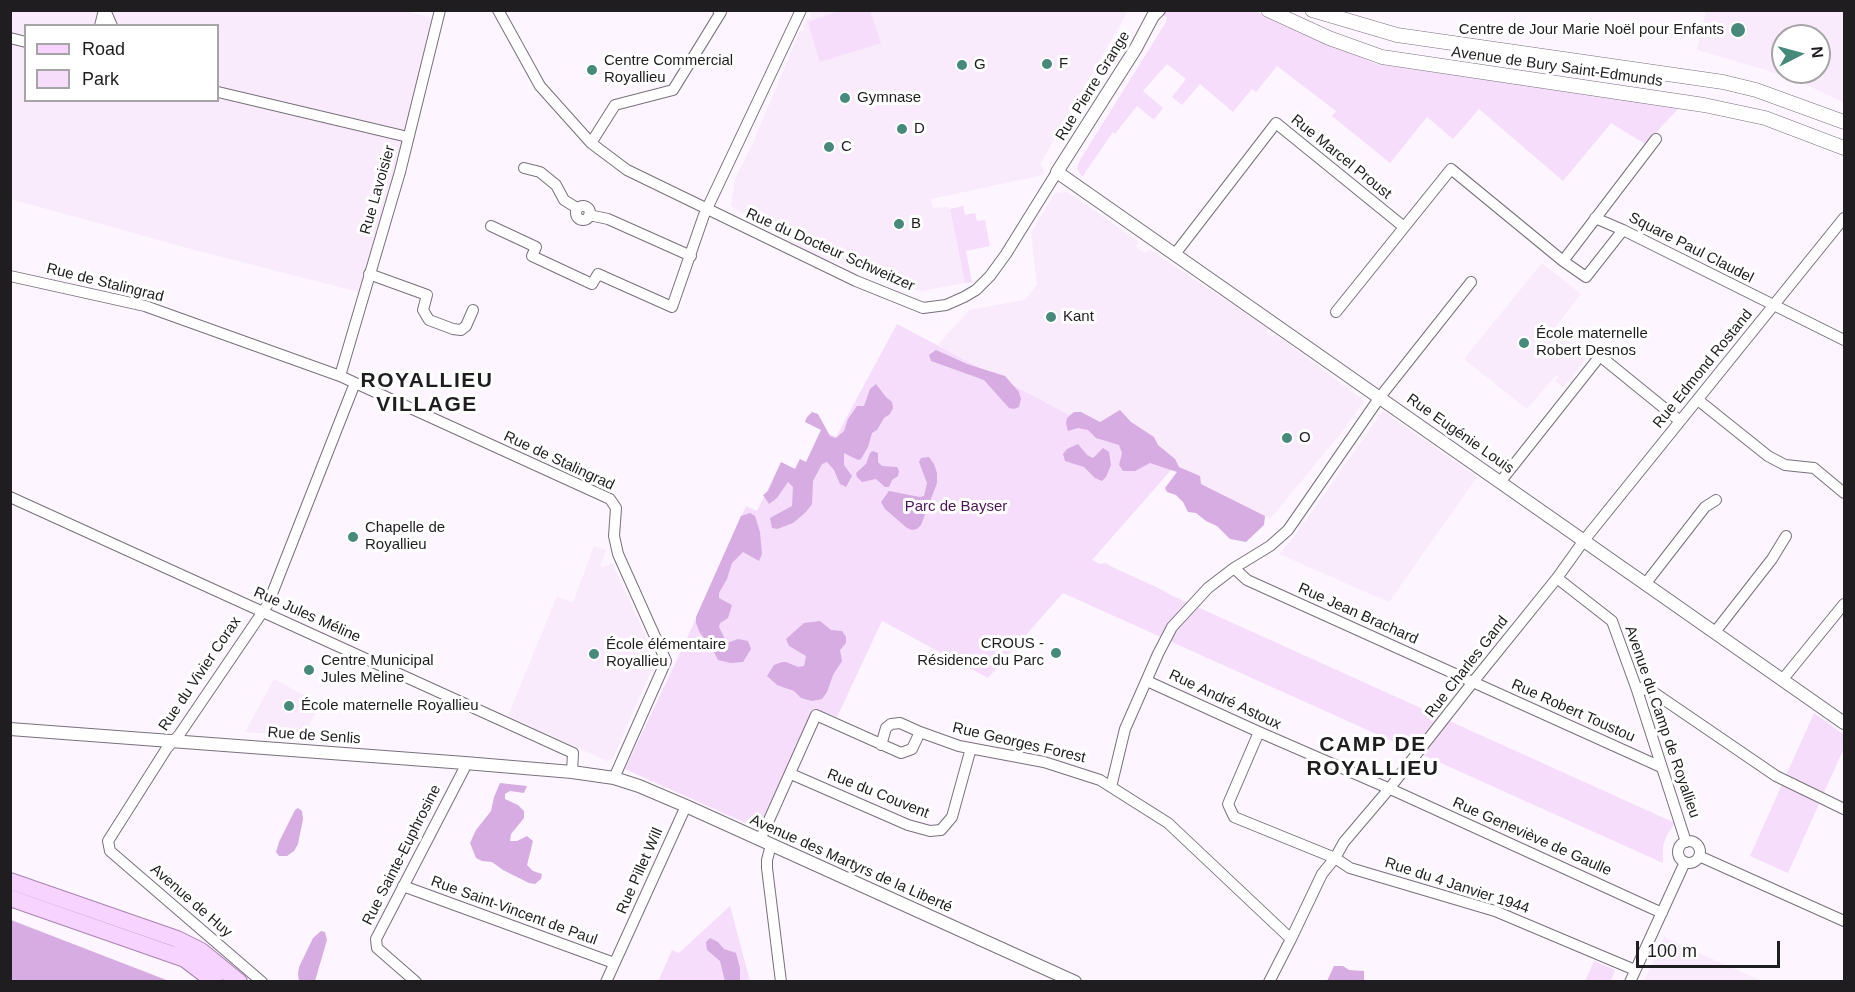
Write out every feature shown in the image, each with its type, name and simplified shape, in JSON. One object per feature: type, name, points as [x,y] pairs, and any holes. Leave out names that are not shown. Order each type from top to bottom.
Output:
[{"type":"main road","name":"Avenue de Bury Saint-Edmunds","points":[[1268,10],[1329,38],[1382,57],[1704,105],[1765,118],[1845,148]]},
{"type":"main road","name":"Avenue de Bury Saint-Edmunds","points":[[1312,10],[1397,34],[1723,82],[1756,90],[1845,122]]},
{"type":"main road","points":[[10,881],[177,939],[201,951],[239,981]]},
{"type":"main road","points":[[10,898],[176,955],[215,981]]},
{"type":"street","points":[[105,10],[111,24]]},
{"type":"street","name":"Rue Lavoisier","points":[[340,376],[408,137],[440,10]]},
{"type":"street","name":"Rue du Docteur Schweitzer","points":[[498,10],[540,86],[591,143],[627,170],[856,281],[923,308],[934,308],[964,297],[976,290],[990,276],[1057,172]]},
{"type":"street","points":[[591,143],[615,105],[673,90],[721,12],[718,10]]},
{"type":"street","points":[[491,226],[536,247],[532,256],[592,284],[598,274],[672,307],[707,210],[801,10]]},
{"type":"street","name":"Rue Pierre Grange","points":[[1057,172],[1136,48],[1155,12]]},
{"type":"street","points":[[219,92],[408,137]]},
{"type":"street","name":"Rue Marcel Proust","points":[[1175,254],[1276,123],[1404,227]]},
{"type":"street","points":[[1563,261],[1656,139]]},
{"type":"street","points":[[524,168],[540,172],[556,185],[564,200],[577,208],[588,207],[589,215],[608,219],[691,256]]},
{"type":"street","points":[[1336,312],[1451,169],[1563,261],[1586,277],[1623,230]]},
{"type":"street","name":"Rue Eugénie Louis","points":[[1057,172],[1845,723]]},
{"type":"street","name":"Square Paul Claudel","points":[[1595,218],[1845,340]]},
{"type":"street","name":"Rue Edmond Rostand","points":[[1584,539],[1845,218]]},
{"type":"street","points":[[369,274],[427,295],[423,310],[429,320],[453,329],[460,330],[466,326],[473,310]]},
{"type":"street","name":"Rue de Stalingrad","points":[[10,276],[145,306],[340,376],[610,499],[614,504],[614,536],[618,554],[666,661],[614,778]]},
{"type":"street","points":[[1111,787],[1125,729],[1172,627],[1208,588],[1234,568],[1270,546],[1288,530],[1380,397],[1472,282]]},
{"type":"street","points":[[1501,481],[1600,356],[1680,421]]},
{"type":"street","name":"Rue du Vivier Corax","points":[[108,841],[268,604],[355,383]]},
{"type":"street","points":[[1698,400],[1768,456],[1785,465],[1814,468],[1845,493]]},
{"type":"street","name":"Rue Jules Méline","points":[[10,497],[573,753],[572,772]]},
{"type":"street","points":[[1646,583],[1705,507],[1716,501]]},
{"type":"street","points":[[1715,632],[1772,559],[1786,536]]},
{"type":"street","points":[[1557,578],[1584,539]]},
{"type":"street","name":"Rue Jean Brachard","points":[[1234,568],[1247,580],[1473,682]]},
{"type":"street","name":"Rue Charles Gand","points":[[1269,981],[1322,874],[1344,842],[1557,578]]},
{"type":"street","name":"Avenue du Camp de Royallieu","points":[[1557,578],[1612,621],[1636,687],[1686,842]]},
{"type":"street","points":[[1784,679],[1845,604]]},
{"type":"street","name":"Rue André Astoux","points":[[1148,681],[1389,789]]},
{"type":"street","name":"Rue Robert Toustou","points":[[1473,682],[1661,767]]},
{"type":"street","points":[[1636,687],[1653,692],[1776,776],[1845,809]]},
{"type":"street","points":[[781,981],[765,843],[816,715],[901,753],[912,749],[920,732]]},
{"type":"street","name":"Rue Georges Forest","points":[[881,745],[886,728],[891,724],[900,723],[959,746],[1044,762],[1089,775],[1168,823],[1291,939]]},
{"type":"street","name":"Rue de Senlis","points":[[10,729],[465,763],[614,778]]},
{"type":"street","name":"Rue du 4 Janvier 1944","points":[[1259,732],[1228,804],[1234,817],[1335,858],[1350,868],[1495,911],[1635,970]]},
{"type":"street","name":"Rue du Couvent","points":[[791,774],[908,825],[930,831],[941,830],[951,817],[971,748]]},
{"type":"street","name":"Rue Sainte-Euphrosine","points":[[416,981],[382,952],[375,943],[465,763]]},
{"type":"street","name":"Avenue des Martyrs de la Liberté","points":[[614,778],[686,806],[1075,981]]},
{"type":"street","name":"Rue Geneviève de Gaulle","points":[[1389,789],[1662,913]]},
{"type":"street","name":"Rue Pillet Will","points":[[606,981],[686,806]]},
{"type":"street","name":"Avenue de Huy","points":[[108,841],[110,851],[262,981]]},
{"type":"street","points":[[1686,842],[1695,843],[1699,847],[1699,856],[1690,863],[1685,862],[1681,859],[1679,849],[1686,842]]},
{"type":"street","points":[[1699,856],[1845,921]]},
{"type":"street","points":[[1630,981],[1685,862]]},
{"type":"street","name":"Rue Saint-Vincent de Paul","points":[[403,886],[614,963]]},
{"type":"shaded area","points":[[400,10],[433,18],[398,157],[359,292],[11,199],[10,11]]},
{"type":"shaded area","points":[[811,11],[1128,11],[1040,164],[1044,170],[1043,175],[931,199],[933,208],[949,207],[965,283],[921,291],[812,254],[731,206],[735,179],[752,145],[800,31],[804,30],[803,25],[807,24],[806,20],[810,18]]},
{"type":"shaded area","name":"Centre de Jour Marie Noël pour Enfants","points":[[1706,11],[1844,11],[1844,103],[1804,84],[1831,84],[1831,24],[1771,24],[1771,72],[1697,50]]},
{"type":"shaded area","points":[[1067,192],[1138,241],[1136,247],[1145,253],[1149,249],[1268,329],[1266,333],[1272,337],[1275,334],[1364,401],[1341,433],[1270,519],[938,345],[969,310],[1025,300],[1037,285],[1031,233],[1055,193]]},
{"type":"shaded area","name":"École maternelle Robert Desnos","points":[[1542,263],[1581,294],[1554,329],[1588,356],[1563,387],[1555,381],[1559,377],[1556,375],[1527,409],[1464,359]]},
{"type":"shaded area","points":[[936,350],[967,364],[1005,376],[1019,392],[1021,399],[1019,407],[1009,408],[984,380],[931,361],[929,355]]},
{"type":"shaded area","points":[[876,384],[892,402],[893,408],[877,430],[872,433],[861,459],[858,460],[844,453],[844,465],[852,476],[846,487],[840,484],[834,470],[827,462],[822,464],[813,481],[812,504],[806,512],[793,523],[777,529],[772,528],[770,518],[792,506],[793,487],[788,482],[777,498],[769,504],[763,495],[768,491],[781,462],[795,469],[800,459],[806,462],[821,430],[805,422],[807,417],[812,412],[818,414],[830,436],[836,438],[844,431],[848,419],[857,406],[864,406],[870,389]]},
{"type":"shaded area","points":[[1120,410],[1131,422],[1154,437],[1158,445],[1175,459],[1179,467],[1200,476],[1201,484],[1265,516],[1264,525],[1246,542],[1230,539],[1217,526],[1196,513],[1188,512],[1176,495],[1167,492],[1165,488],[1177,472],[1150,463],[1135,471],[1123,471],[1119,465],[1122,453],[1119,445],[1096,438],[1088,430],[1078,428],[1068,431],[1067,418],[1074,412],[1081,412],[1100,422]]},
{"type":"shaded area","points":[[1383,411],[1477,477],[1389,602],[1279,554],[1291,541]]},
{"type":"shaded area","points":[[1078,444],[1087,455],[1093,458],[1103,448],[1109,452],[1111,465],[1102,481],[1095,478],[1084,467],[1065,461],[1063,454],[1067,449]]},
{"type":"shaded area","points":[[873,451],[878,453],[878,462],[882,466],[897,467],[899,471],[898,476],[892,480],[889,487],[885,487],[876,479],[862,482],[857,477],[856,473],[866,464]]},
{"type":"shaded area","points":[[929,457],[937,473],[937,483],[921,525],[912,530],[885,509],[881,502],[889,491],[924,496],[927,483],[919,462],[921,458]]},
{"type":"shaded area","points":[[750,513],[755,516],[760,532],[762,554],[759,561],[743,552],[732,563],[719,593],[719,598],[732,605],[728,618],[720,623],[719,627],[727,643],[738,639],[748,641],[751,649],[743,662],[731,663],[718,660],[711,646],[700,633],[696,617],[741,516]]},
{"type":"shaded area","name":"École élémentaire Royallieu","points":[[594,546],[606,550],[600,566],[612,563],[656,659],[613,758],[607,761],[508,716],[557,596],[573,603]]},
{"type":"shaded area","points":[[820,621],[831,630],[842,631],[846,637],[846,643],[840,650],[842,661],[833,675],[827,692],[822,699],[812,701],[801,698],[794,691],[777,685],[767,676],[774,665],[782,662],[798,667],[804,666],[806,656],[789,646],[786,639],[804,623]]},
{"type":"shaded area","name":"École maternelle Royallieu","points":[[274,679],[320,704],[303,737],[245,732]]},
{"type":"shaded area","points":[[500,783],[527,786],[524,793],[510,791],[505,794],[505,799],[518,805],[524,811],[524,818],[511,834],[510,841],[517,841],[527,836],[533,841],[527,865],[533,871],[542,874],[541,879],[535,884],[503,870],[492,862],[476,858],[470,843],[476,830],[491,811]]},
{"type":"shaded area","points":[[298,808],[302,811],[303,819],[298,844],[287,856],[279,856],[276,852],[279,842]]},
{"type":"shaded area","points":[[11,920],[169,981],[11,981]]},
{"type":"shaded area","points":[[321,931],[325,932],[327,940],[315,981],[299,981],[299,967],[313,938]]},
{"type":"shaded area","points":[[1664,937],[1717,961],[1762,981],[1644,981]]},
{"type":"shaded area","points":[[710,938],[724,949],[736,953],[740,968],[740,981],[725,981],[720,961],[707,950],[706,942]]},
{"type":"shaded area","points":[[1334,966],[1364,971],[1364,981],[1327,981]]},
{"type":"green space","points":[[842,10],[870,11],[881,43],[820,62],[808,22]]},
{"type":"green space","points":[[1165,11],[1254,11],[1376,64],[1664,105],[1678,109],[1645,144],[1611,123],[1563,181],[1479,109],[1453,139],[1427,117],[1390,163],[1332,116],[1336,111],[1277,66],[1256,92],[1252,89],[1233,112],[1200,84],[1182,105],[1172,97],[1186,79],[1167,64],[1143,91],[1163,108],[1154,120],[1137,106],[1115,134],[1113,132],[1082,177],[1077,168],[1080,160],[1166,22],[1167,17],[1162,15]]},
{"type":"green space","points":[[963,206],[965,215],[975,213],[977,221],[985,220],[990,246],[966,251],[972,282],[965,283],[950,209]]},
{"type":"green space","name":"Parc de Bayser","points":[[897,324],[1172,469],[1092,560],[1100,564],[1106,563],[1173,596],[1675,823],[1663,845],[1663,863],[1063,593],[988,678],[882,621],[837,717],[814,708],[759,829],[625,769],[746,506],[757,511],[781,462],[795,469],[800,459],[806,462],[821,430],[836,437]]},
{"type":"green space","points":[[1814,713],[1844,735],[1844,748],[1788,873],[1750,856]]},
{"type":"green space","points":[[730,906],[750,981],[658,982],[672,950],[679,953]]},
{"type":"green space","points":[[1594,961],[1615,970],[1611,981],[1585,981]]},
{"type":"place","name":"Centre de Jour Marie Noël pour Enfants","points":[[1738,30]]},
{"type":"place","name":"F","points":[[1047,64]]},
{"type":"place","name":"G","points":[[962,65]]},
{"type":"place","name":"Centre Commercial Royallieu","points":[[592,70]]},
{"type":"place","name":"Gymnase","points":[[845,98]]},
{"type":"place","name":"D","points":[[902,129]]},
{"type":"place","name":"C","points":[[829,147]]},
{"type":"place","name":"B","points":[[899,224]]},
{"type":"place","name":"Kant","points":[[1051,317]]},
{"type":"place","name":"École maternelle Robert Desnos","points":[[1524,343]]},
{"type":"place","name":"O","points":[[1287,438]]},
{"type":"place","name":"Chapelle de Royallieu","points":[[353,537]]},
{"type":"place","name":"CROUS - Résidence du Parc","points":[[1056,653]]},
{"type":"place","name":"École élémentaire Royallieu","points":[[594,654]]},
{"type":"place","name":"Centre Municipal Jules Meline","points":[[309,670]]},
{"type":"place","name":"École maternelle Royallieu","points":[[289,706]]},
{"type":"district","name":"ROYALLIEU VILLAGE","points":[[427,393]]},
{"type":"district","name":"CAMP DE ROYALLIEU","points":[[1373,757]]}]
